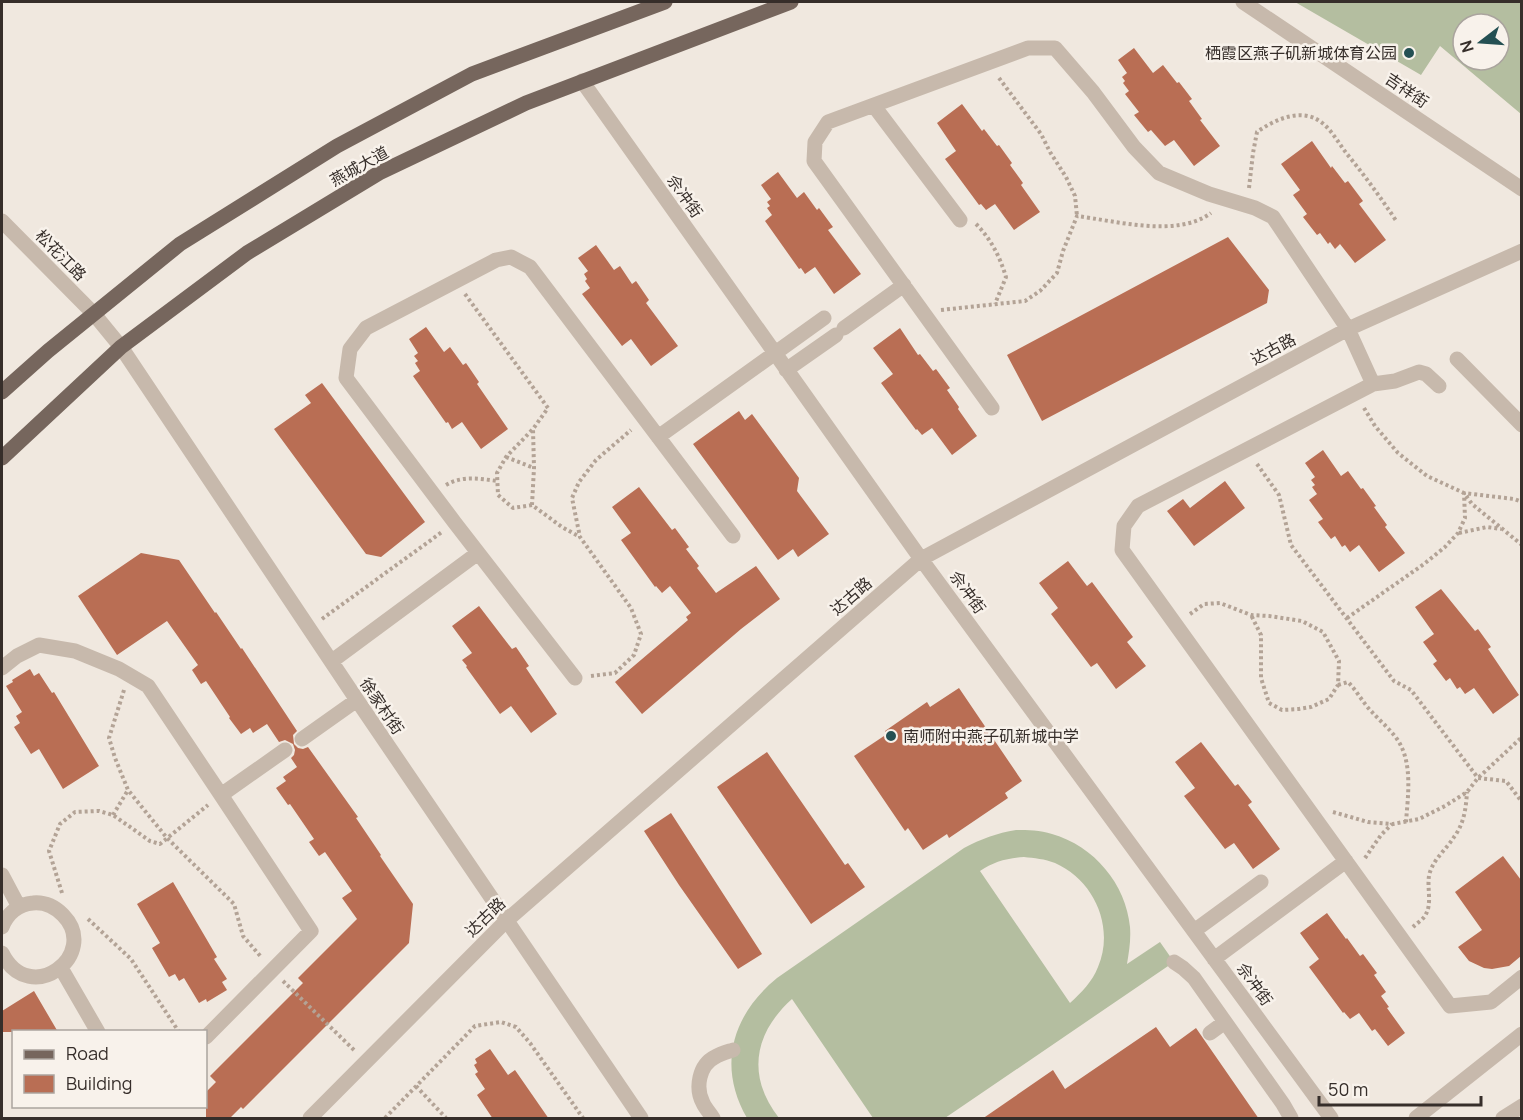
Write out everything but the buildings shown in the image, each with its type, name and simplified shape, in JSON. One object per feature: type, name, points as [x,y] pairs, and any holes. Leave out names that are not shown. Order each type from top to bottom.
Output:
[{"type":"main road","name":"燕城大道","points":[[2,392],[48,351],[180,244],[337,146],[472,74],[665,2]]},
{"type":"main road","name":"燕城大道","points":[[2,458],[121,347],[247,253],[379,173],[526,103],[791,2]]},
{"type":"street","name":"吉祥街","points":[[1243,2],[1521,189]]},
{"type":"street","points":[[992,408],[813,161],[815,142],[828,122],[1028,48],[1054,48],[1093,92],[1134,147],[1159,173],[1209,194],[1255,208],[1273,217],[1348,329],[1373,384]]},
{"type":"street","name":"佘冲街","points":[[582,81],[921,559],[1331,1119]]},
{"type":"street","points":[[874,106],[960,220]]},
{"type":"street","name":"松花江路","points":[[2,221],[94,314]]},
{"type":"street","name":"达古路","points":[[310,1119],[506,921],[921,559],[1348,329],[1521,251]]},
{"type":"street","points":[[575,678],[346,378],[350,349],[366,328],[496,260],[511,257],[531,267],[733,536]]},
{"type":"street","points":[[786,370],[904,285]]},
{"type":"street","name":"徐家村街","points":[[94,314],[121,347],[641,1119]]},
{"type":"street","points":[[658,437],[824,318]]},
{"type":"street","points":[[1457,359],[1521,425]]},
{"type":"street","points":[[1439,386],[1426,374],[1419,372],[1395,381],[1373,384],[1247,448],[1138,506],[1124,526],[1122,550],[1450,1006],[1491,1002],[1521,978]]},
{"type":"street","points":[[332,661],[478,553]]},
{"type":"street","points":[[2,668],[17,656],[39,645],[75,651],[119,669],[148,686],[311,930],[207,1036]]},
{"type":"street","points":[[302,739],[357,700]]},
{"type":"street","points":[[221,795],[285,750]]},
{"type":"street","points":[[1214,959],[1346,861]]},
{"type":"street","points":[[2,875],[19,907]]},
{"type":"street","points":[[1194,931],[1261,882]]},
{"type":"street","points":[[2,927],[4,921],[19,907],[29,903],[39,903],[59,910],[66,918],[73,938],[72,949],[61,968],[42,977],[32,977],[12,969],[2,953]]},
{"type":"street","points":[[1174,962],[1194,978],[1283,1104],[1291,1119]]},
{"type":"street","points":[[61,968],[97,1030]]},
{"type":"street","points":[[1210,1033],[1225,1022]]},
{"type":"street","points":[[1416,1119],[1521,1034]]},
{"type":"street","points":[[713,1119],[702,1102],[699,1090],[700,1076],[705,1064],[714,1057],[733,1050]]},
{"type":"street","points":[[1503,1119],[1521,1106]]},
{"type":"path","points":[[922,311],[1025,301],[1040,291],[1057,273],[1077,216],[1075,196],[1041,134],[986,64]]},
{"type":"path","points":[[1077,216],[1146,226],[1177,225],[1201,220],[1220,207],[1240,203],[1249,193],[1257,132],[1270,123],[1290,116],[1307,116],[1320,121],[1335,137],[1379,194],[1397,222]]},
{"type":"path","points":[[960,220],[972,220],[999,255],[1006,277],[995,305]]},
{"type":"path","points":[[456,281],[548,408],[533,429],[506,458],[497,473],[498,495],[513,508],[532,505],[580,537]]},
{"type":"path","points":[[1354,393],[1375,426],[1398,453],[1427,476],[1464,493],[1514,499],[1521,502]]},
{"type":"path","points":[[575,678],[615,673],[634,655],[641,634],[631,608],[580,537],[572,498],[579,482],[596,460],[645,419]]},
{"type":"path","points":[[532,505],[533,429]]},
{"type":"path","points":[[1247,448],[1279,495],[1291,545],[1394,681],[1411,690],[1478,778],[1506,781],[1521,802]]},
{"type":"path","points":[[506,458],[534,468]]},
{"type":"path","points":[[433,493],[454,480],[470,477],[498,482]]},
{"type":"path","points":[[1464,493],[1472,504],[1521,545]]},
{"type":"path","points":[[1347,618],[1445,547],[1458,533],[1465,518],[1464,493]]},
{"type":"path","points":[[309,628],[455,523]]},
{"type":"path","points":[[1458,533],[1487,527],[1502,529]]},
{"type":"path","points":[[1178,629],[1193,611],[1204,604],[1221,603],[1251,615],[1302,621],[1323,632],[1339,661],[1338,685],[1329,699],[1311,707],[1282,710],[1269,703],[1261,678],[1262,635],[1251,615]]},
{"type":"path","points":[[128,674],[110,738],[115,758],[129,790],[167,838],[234,904],[243,936],[272,970],[366,1062]]},
{"type":"path","points":[[1338,685],[1348,682],[1397,739],[1404,751],[1408,792],[1406,822]]},
{"type":"path","points":[[1331,812],[1368,822],[1393,824],[1419,819],[1467,792],[1521,736]]},
{"type":"path","points":[[113,815],[129,790]]},
{"type":"path","points":[[1400,936],[1426,914],[1429,875],[1440,854],[1455,837],[1466,810],[1467,792]]},
{"type":"path","points":[[53,908],[63,896],[49,851],[60,824],[75,812],[99,811],[113,815],[150,841],[160,844],[221,795]]},
{"type":"path","points":[[1359,880],[1362,862],[1381,835],[1393,824]]},
{"type":"path","points":[[80,912],[131,959],[177,1030]]},
{"type":"path","points":[[385,1119],[475,1026],[501,1022],[516,1027],[530,1043],[583,1119]]},
{"type":"path","points":[[416,1086],[446,1119]]},
{"type":"green space","name":"栖霞区燕子矶新城体育公园","points":[[1295,2],[1521,2],[1521,114],[1471,72],[1511,72],[1511,12],[1451,12],[1451,55],[1440,46],[1421,75]]},
{"type":"green space","points":[[1030,830],[1052,834],[1067,840],[1094,857],[1115,882],[1127,911],[1130,937],[1127,964],[1160,942],[1174,962],[945,1118],[873,1118],[792,999],[769,1027],[762,1041],[759,1056],[762,1087],[779,1118],[747,1118],[738,1099],[731,1061],[740,1025],[749,1008],[762,993],[777,978],[964,848],[1009,831]],"holes":[[[1028,857],[1055,863],[1069,871],[1081,881],[1098,906],[1104,936],[1103,952],[1093,977],[1070,1003],[980,871],[1001,861]]]},
{"type":"place","name":"栖霞区燕子矶新城体育公园","points":[[1409,53]]},
{"type":"place","name":"南师附中燕子矶新城中学","points":[[891,736]]}]
